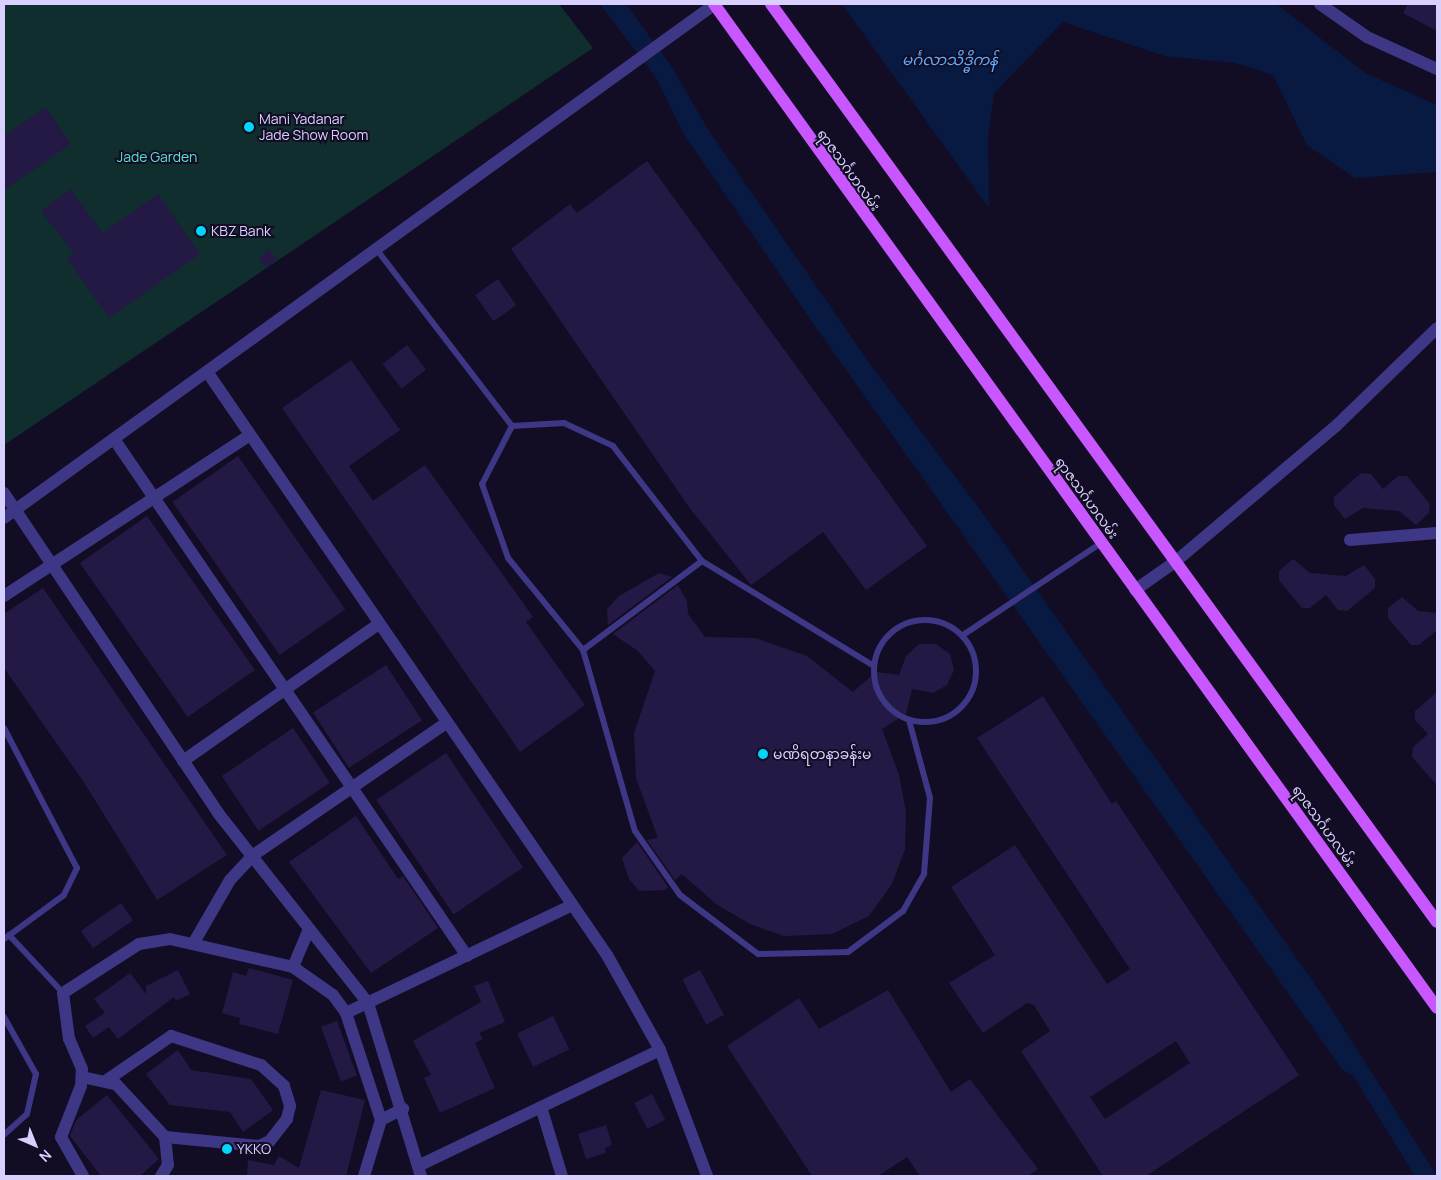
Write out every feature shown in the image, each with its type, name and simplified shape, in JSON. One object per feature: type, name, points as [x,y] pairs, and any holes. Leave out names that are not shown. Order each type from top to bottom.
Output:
[{"type":"main road","name":"ရာဇသင်္ဂဟလမ်း","points":[[714,4],[1134,590],[1437,1008]]},
{"type":"main road","points":[[772,4],[1437,922]]},
{"type":"street","points":[[4,518],[208,373],[714,4]]},
{"type":"street","points":[[1320,4],[1367,37],[1437,69]]},
{"type":"street","points":[[1134,590],[1175,562],[1337,425],[1437,328]]},
{"type":"street","points":[[208,373],[378,624],[607,955],[660,1050],[707,1176]]},
{"type":"street","points":[[4,596],[250,435]]},
{"type":"street","points":[[114,439],[467,956]]},
{"type":"street","points":[[4,493],[183,761],[252,856],[368,1003],[420,1171],[541,1107],[660,1050]]},
{"type":"street","points":[[1350,540],[1437,533]]},
{"type":"street","points":[[183,761],[284,688],[378,624]]},
{"type":"street","points":[[193,944],[230,880],[252,856],[446,723]]},
{"type":"street","points":[[346,1013],[572,905]]},
{"type":"street","points":[[293,967],[309,928]]},
{"type":"street","points":[[83,1176],[61,1137],[82,1077],[68,1039],[63,993],[139,944],[170,939],[293,967],[333,995],[346,1013],[381,1120],[364,1176]]},
{"type":"street","points":[[107,1080],[171,1036],[261,1065],[284,1086],[290,1106],[287,1119],[270,1141],[259,1146],[165,1137]]},
{"type":"street","points":[[82,1077],[107,1080],[116,1084],[165,1137],[168,1165],[161,1176]]},
{"type":"street","points":[[541,1107],[562,1176]]},
{"type":"street","points":[[381,1120],[402,1109]]},
{"type":"lane","points":[[377,250],[512,426]]},
{"type":"lane","points":[[512,426],[564,423],[613,446],[702,561],[874,666]]},
{"type":"lane","points":[[512,426],[482,484],[508,558],[583,650],[634,831],[680,895],[758,954],[848,952],[903,911],[924,874],[930,798],[909,720]]},
{"type":"lane","points":[[963,635],[1101,543]]},
{"type":"lane","points":[[583,650],[702,561]]},
{"type":"lane","points":[[930,620],[963,635],[976,664],[969,698],[943,720],[909,720],[882,700],[874,666],[881,645],[907,623],[930,620]]},
{"type":"lane","points":[[4,728],[77,868],[64,895],[6,937],[63,993]]},
{"type":"lane","points":[[4,1017],[36,1074],[27,1114],[4,1135]]},
{"type":"green space","name":"Jade Garden","points":[[4,4],[559,4],[593,48],[4,445]]},
{"type":"water","points":[[600,4],[626,4],[671,66],[709,131],[872,367],[979,508],[1323,996],[1437,1176],[1415,1176],[1354,1077],[1342,1069],[815,326],[682,131],[657,79]]},
{"type":"water","name":"မင်္ဂလာသိဒ္ဓိကန်","points":[[842,4],[1276,4],[1367,74],[1437,105],[1437,172],[1355,178],[1307,145],[1273,75],[1236,63],[1165,56],[1063,22],[994,93],[988,137],[989,208]]},
{"type":"building","points":[[1408,4],[1437,4],[1437,31],[1403,13]]},
{"type":"building","points":[[46,107],[71,144],[4,190],[4,136]]},
{"type":"building","points":[[647,161],[927,546],[866,590],[823,532],[751,585],[689,507],[511,249],[570,204],[577,213]]},
{"type":"building","points":[[70,189],[103,233],[158,194],[200,254],[109,318],[67,259],[74,254],[41,211]]},
{"type":"building","points":[[268,249],[277,258],[267,268],[258,259]]},
{"type":"building","points":[[498,279],[516,305],[493,321],[475,295]]},
{"type":"building","points":[[407,345],[426,369],[402,389],[383,364]]},
{"type":"building","points":[[351,360],[400,430],[349,466],[373,501],[425,465],[533,617],[526,622],[585,705],[520,752],[282,408]]},
{"type":"building","points":[[238,456],[345,609],[280,655],[172,502]]},
{"type":"building","points":[[1361,473],[1371,474],[1383,489],[1398,476],[1407,476],[1430,504],[1429,513],[1416,525],[1399,511],[1363,508],[1345,519],[1334,505],[1334,497]]},
{"type":"building","points":[[147,516],[255,670],[188,717],[80,563]]},
{"type":"building","points":[[1293,559],[1310,573],[1346,576],[1364,565],[1375,579],[1375,588],[1347,611],[1338,610],[1326,595],[1310,608],[1302,608],[1279,580],[1279,571]]},
{"type":"building","points":[[659,573],[672,577],[608,625],[607,609],[619,596]]},
{"type":"building","name":"မဏိရတနာခန်းမ","points":[[678,585],[687,601],[688,614],[705,637],[755,638],[807,656],[853,692],[876,672],[899,675],[906,656],[919,644],[936,644],[950,654],[954,670],[947,685],[933,693],[912,689],[906,714],[882,729],[899,775],[906,812],[905,849],[892,884],[869,916],[832,934],[784,936],[750,924],[716,904],[682,874],[675,880],[647,840],[658,838],[636,778],[634,733],[655,671],[638,651],[613,634]]},
{"type":"building","points":[[43,588],[227,855],[157,900],[85,784],[4,668],[4,614]]},
{"type":"building","points":[[1402,597],[1418,611],[1437,613],[1437,630],[1419,645],[1411,645],[1388,618],[1388,608]]},
{"type":"building","points":[[386,665],[422,720],[349,768],[313,712]]},
{"type":"building","points":[[1437,692],[1437,785],[1412,757],[1413,747],[1428,734],[1415,720],[1415,711]]},
{"type":"building","points":[[1043,696],[1112,804],[1116,801],[1299,1075],[1146,1176],[1103,1176],[1021,1051],[1050,1031],[1034,1005],[1027,1003],[983,1033],[949,983],[995,955],[951,887],[1015,845],[1107,984],[1130,969],[977,738]],"holes":[[[1176,1041],[1190,1063],[1105,1119],[1090,1097]]]},
{"type":"building","points":[[293,728],[330,783],[259,831],[222,776]]},
{"type":"building","points":[[446,753],[523,867],[454,914],[376,800]]},
{"type":"building","points":[[356,816],[398,879],[403,876],[438,928],[371,973],[289,862]]},
{"type":"building","points":[[637,842],[668,887],[665,890],[639,891],[629,879],[622,858]]},
{"type":"building","points":[[121,903],[133,920],[93,948],[81,931]]},
{"type":"building","points":[[249,968],[293,980],[278,1034],[239,1024],[240,1018],[222,1013],[233,972],[246,976]]},
{"type":"building","points":[[178,970],[190,994],[176,1001],[174,997],[118,1039],[109,1027],[93,1038],[85,1026],[105,1013],[94,999],[130,973],[146,994],[146,986]]},
{"type":"building","points":[[700,970],[724,1015],[706,1024],[682,979]]},
{"type":"building","points":[[488,981],[505,1022],[479,1033],[483,1039],[475,1043],[495,1088],[440,1113],[424,1078],[431,1075],[413,1041],[481,1002],[474,986]]},
{"type":"building","points":[[888,990],[951,1092],[970,1079],[1038,1169],[1028,1176],[920,1176],[907,1157],[878,1176],[812,1176],[727,1046],[799,998],[819,1029]]},
{"type":"building","points":[[553,1016],[569,1049],[533,1067],[517,1034]]},
{"type":"building","points":[[337,1021],[357,1076],[341,1081],[321,1027]]},
{"type":"building","points":[[178,1050],[191,1070],[251,1079],[273,1110],[243,1132],[230,1112],[170,1105],[146,1074]]},
{"type":"building","points":[[321,1090],[365,1100],[346,1176],[247,1176],[248,1160],[274,1165],[279,1156],[299,1168]]},
{"type":"building","points":[[652,1094],[665,1120],[647,1129],[634,1103]]},
{"type":"building","points":[[107,1095],[159,1159],[140,1176],[101,1176],[70,1136],[76,1120]]},
{"type":"building","points":[[606,1125],[612,1145],[605,1148],[606,1153],[586,1159],[578,1134]]},
{"type":"place","name":"Mani Yadanar Jade Show Room","points":[[249,127]]},
{"type":"place","name":"KBZ Bank","points":[[201,231]]},
{"type":"place","name":"မဏိရတနာခန်းမ","points":[[763,754]]},
{"type":"place","name":"YKKO","points":[[227,1149]]}]
